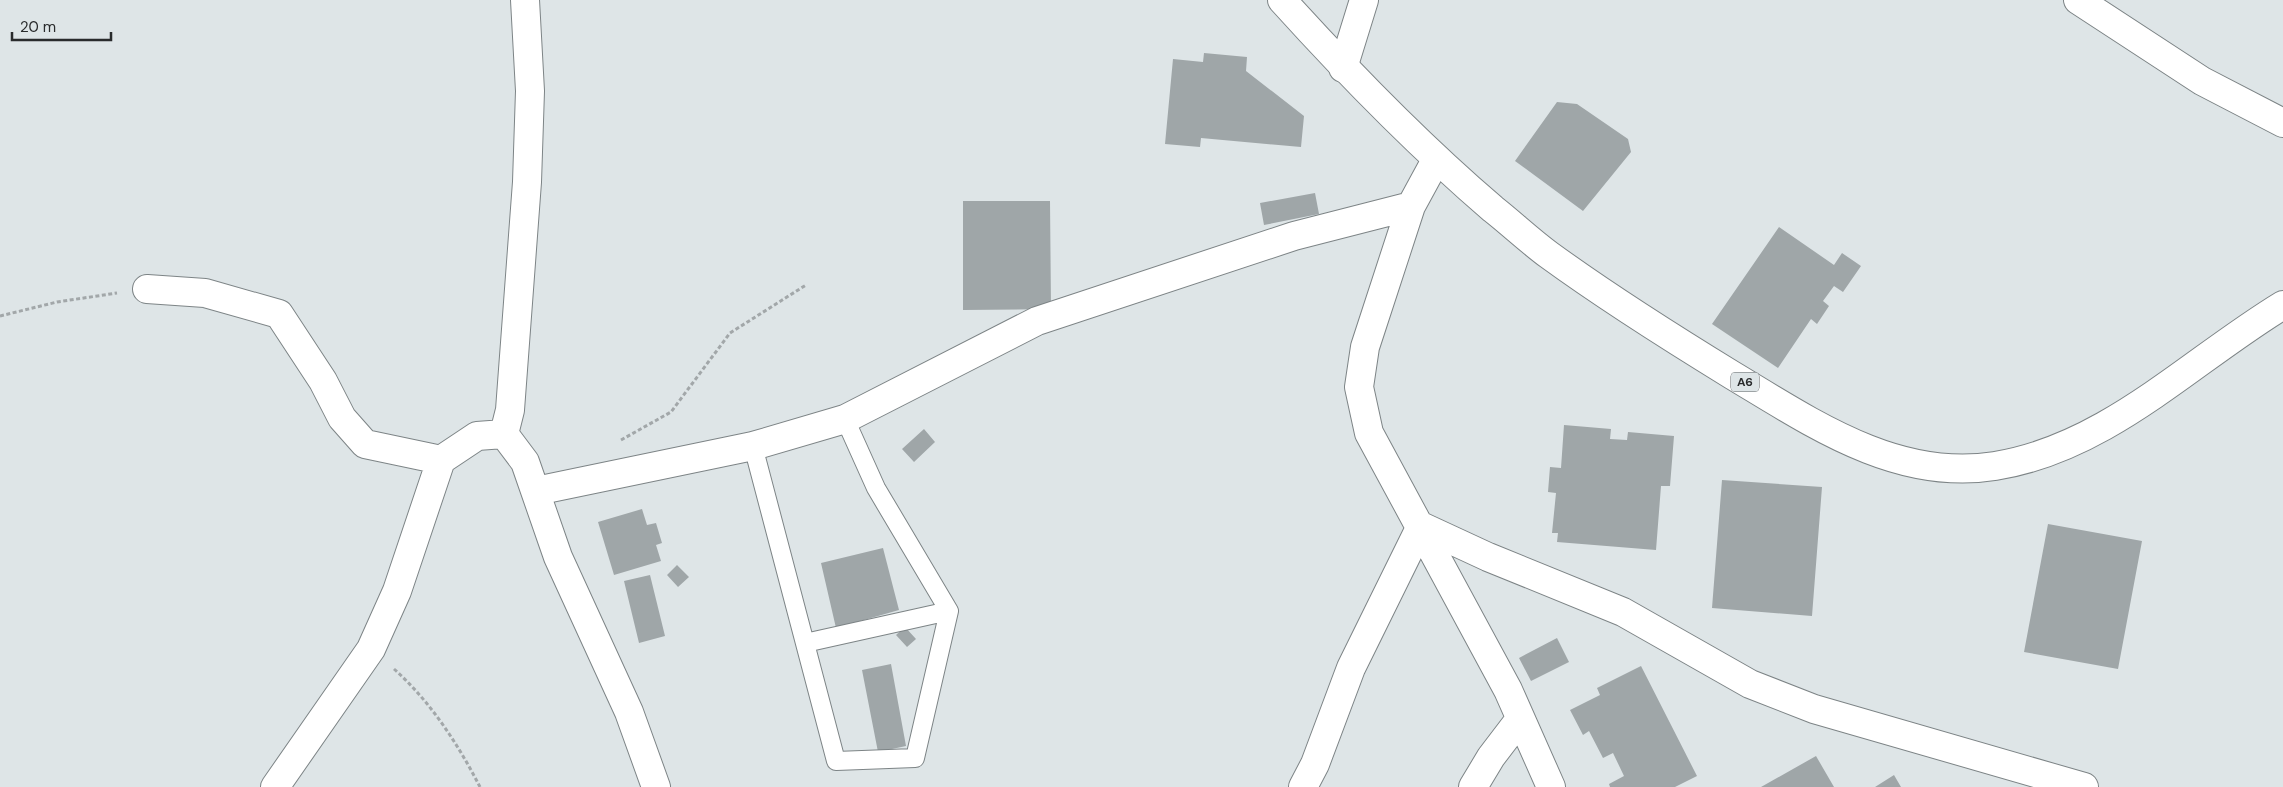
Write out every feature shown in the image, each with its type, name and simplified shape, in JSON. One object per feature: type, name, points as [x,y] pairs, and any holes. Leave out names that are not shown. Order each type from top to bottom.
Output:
[{"type":"main road","points":[[504,434],[510,410],[527,182],[530,91],[525,0]]},
{"type":"main road","name":"A6","points":[[1282,0],[1343,68],[1436,160],[1547,254],[1672,338],[1802,417],[1878,454],[1928,468],[1963,471],[1998,466],[2071,445],[2106,427],[2249,326],[2283,305]]},
{"type":"main road","points":[[1343,68],[1364,0]]},
{"type":"main road","points":[[2078,0],[2202,81],[2283,122]]},
{"type":"main road","points":[[1436,160],[1411,206],[1366,347],[1359,387],[1369,433],[1508,690],[1551,787]]},
{"type":"main road","points":[[536,490],[754,446],[845,420],[1037,320],[1294,236],[1411,206]]},
{"type":"main road","points":[[146,289],[205,293],[279,314],[324,381],[342,418],[365,444],[441,460]]},
{"type":"main road","points":[[275,787],[371,648],[397,591],[441,460],[477,436],[504,434]]},
{"type":"main road","points":[[504,434],[525,462],[558,557],[628,712],[656,787]]},
{"type":"main road","points":[[1303,787],[1315,764],[1351,668],[1421,526]]},
{"type":"main road","points":[[1421,526],[1488,557],[1623,612],[1750,684],[1814,709],[2084,787]]},
{"type":"main road","points":[[1473,787],[1491,757],[1520,719]]},
{"type":"lane","points":[[754,446],[836,761],[915,758],[949,611],[876,488],[845,420]]},
{"type":"lane","points":[[805,642],[949,611]]},
{"type":"path","points":[[616,443],[671,412],[730,333],[806,285]]},
{"type":"path","points":[[0,316],[57,302],[146,289]]},
{"type":"path","points":[[371,648],[416,688],[466,760],[480,787]]},
{"type":"building","points":[[1204,53],[1247,57],[1246,71],[1304,116],[1301,147],[1201,138],[1200,147],[1165,144],[1173,59],[1203,62]]},
{"type":"building","points":[[1557,102],[1577,104],[1628,139],[1631,152],[1583,211],[1515,161]]},
{"type":"building","points":[[1315,193],[1319,214],[1264,225],[1260,203]]},
{"type":"building","points":[[963,201],[1050,201],[1051,309],[963,310]]},
{"type":"building","points":[[1779,227],[1834,265],[1842,253],[1861,266],[1843,292],[1834,286],[1823,301],[1829,306],[1817,324],[1811,319],[1778,368],[1712,324]]},
{"type":"building","points":[[1564,425],[1611,429],[1610,439],[1627,440],[1628,432],[1674,436],[1670,486],[1661,486],[1656,550],[1557,542],[1558,533],[1552,533],[1556,493],[1548,492],[1550,467],[1561,468]]},
{"type":"building","points":[[924,429],[935,442],[914,462],[902,449]]},
{"type":"building","points":[[1722,480],[1822,487],[1812,616],[1712,608]]},
{"type":"building","points":[[642,509],[647,525],[656,523],[662,543],[656,545],[661,561],[614,575],[598,522]]},
{"type":"building","points":[[2048,524],[2142,541],[2118,669],[2024,652]]},
{"type":"building","points":[[883,548],[899,610],[836,628],[821,563]]},
{"type":"building","points":[[677,565],[689,577],[678,587],[667,575]]},
{"type":"building","points":[[650,575],[665,636],[639,643],[624,581]]},
{"type":"building","points":[[905,627],[916,639],[907,647],[896,635]]},
{"type":"building","points":[[1557,638],[1569,662],[1531,681],[1519,658]]},
{"type":"building","points":[[891,664],[906,746],[878,752],[862,670]]},
{"type":"building","points":[[1641,666],[1697,776],[1675,787],[1610,787],[1609,784],[1624,776],[1613,753],[1603,758],[1589,731],[1583,735],[1570,710],[1600,695],[1597,688]]},
{"type":"building","points":[[1816,756],[1834,787],[1761,787],[1793,769]]},
{"type":"building","points":[[1894,775],[1901,787],[1875,787]]}]
